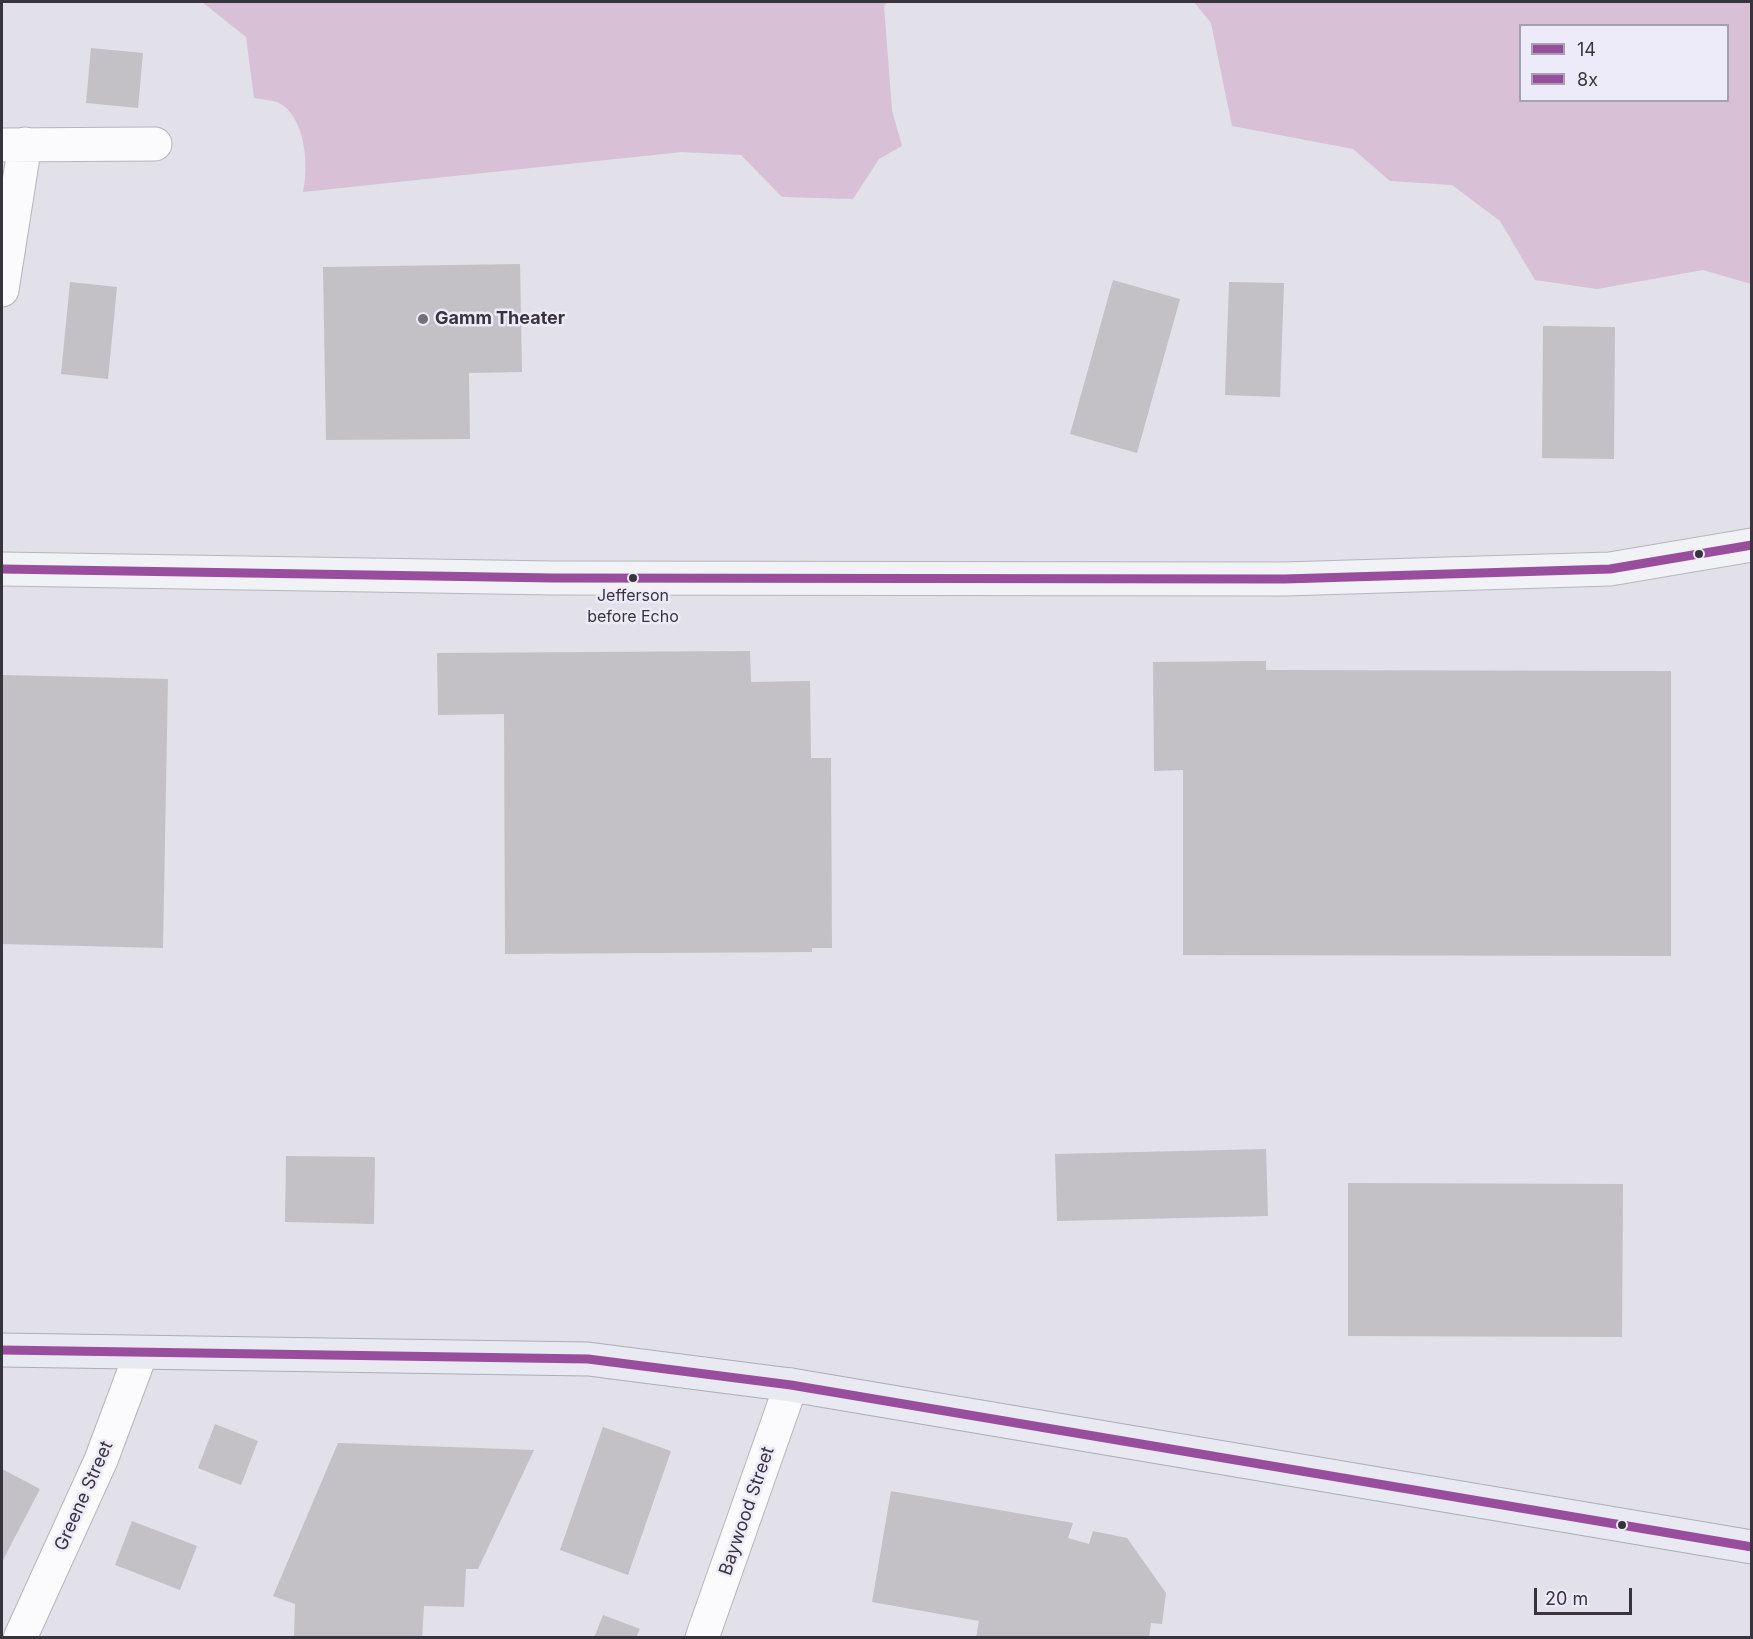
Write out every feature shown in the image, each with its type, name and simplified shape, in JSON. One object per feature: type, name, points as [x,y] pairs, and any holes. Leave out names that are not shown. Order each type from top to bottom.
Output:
[{"type":"main road","points":[[2,569],[553,578],[1285,579],[1610,569],[1752,545]]},
{"type":"main road","points":[[2,1350],[141,1353],[251,1352],[588,1359],[791,1385],[1752,1547]]},
{"type":"street","points":[[2,290],[13,144],[155,144]]},
{"type":"street","name":"Greene Street","points":[[20,1638],[101,1460],[141,1353]]},
{"type":"street","name":"Baywood Street","points":[[702,1638],[791,1385]]},
{"type":"shaded area","points":[[202,2],[888,2],[884,6],[892,110],[902,146],[879,159],[853,199],[782,197],[741,155],[682,152],[303,192],[306,169],[300,129],[287,109],[277,102],[254,98],[246,37]]},
{"type":"shaded area","points":[[1194,2],[1751,2],[1751,284],[1703,270],[1597,289],[1535,280],[1500,221],[1452,185],[1390,181],[1353,149],[1232,126],[1211,23]]},
{"type":"building","points":[[91,48],[143,53],[138,108],[86,103]]},
{"type":"building","name":"Gamm Theater","points":[[520,264],[522,372],[469,373],[470,439],[326,440],[323,267]]},
{"type":"building","points":[[1113,280],[1180,299],[1137,453],[1070,434]]},
{"type":"building","points":[[70,282],[117,287],[108,379],[61,374]]},
{"type":"building","points":[[1229,282],[1284,283],[1280,397],[1225,395]]},
{"type":"building","points":[[1543,326],[1615,327],[1614,459],[1542,458]]},
{"type":"building","points":[[750,651],[751,682],[810,681],[811,758],[831,758],[832,948],[812,948],[812,952],[505,954],[504,714],[438,715],[437,653]]},
{"type":"building","points":[[1266,661],[1266,670],[1671,671],[1671,956],[1183,955],[1183,770],[1154,771],[1153,662]]},
{"type":"building","points":[[2,675],[168,679],[163,948],[2,944]]},
{"type":"building","points":[[1266,1149],[1268,1216],[1057,1221],[1055,1154]]},
{"type":"building","points":[[286,1156],[375,1157],[374,1224],[285,1222]]},
{"type":"building","points":[[1348,1183],[1623,1184],[1622,1337],[1348,1336]]},
{"type":"building","points":[[215,1424],[258,1441],[241,1485],[198,1468]]},
{"type":"building","points":[[603,1427],[671,1451],[628,1575],[560,1550]]},
{"type":"building","points":[[338,1443],[534,1450],[478,1569],[466,1569],[464,1607],[424,1606],[422,1638],[294,1638],[295,1604],[273,1596]]},
{"type":"building","points":[[2,1469],[40,1489],[2,1562]]},
{"type":"building","points":[[891,1491],[1073,1523],[1068,1538],[1089,1544],[1093,1531],[1127,1538],[1166,1593],[1162,1624],[1151,1623],[1149,1638],[976,1638],[979,1621],[872,1602]]},
{"type":"building","points":[[132,1521],[197,1546],[180,1590],[115,1565]]},
{"type":"building","points":[[603,1615],[640,1629],[636,1638],[594,1638]]},
{"type":"transit line","name":"8x","points":[[2,569],[553,578],[1285,579],[1610,569],[1752,545]]},
{"type":"transit line","name":"14","points":[[2,1350],[588,1359],[791,1385],[1752,1547]]},
{"type":"place","name":"Gamm Theater","points":[[423,319]]},
{"type":"place","name":"Jefferson before Echo","points":[[633,578]]}]
